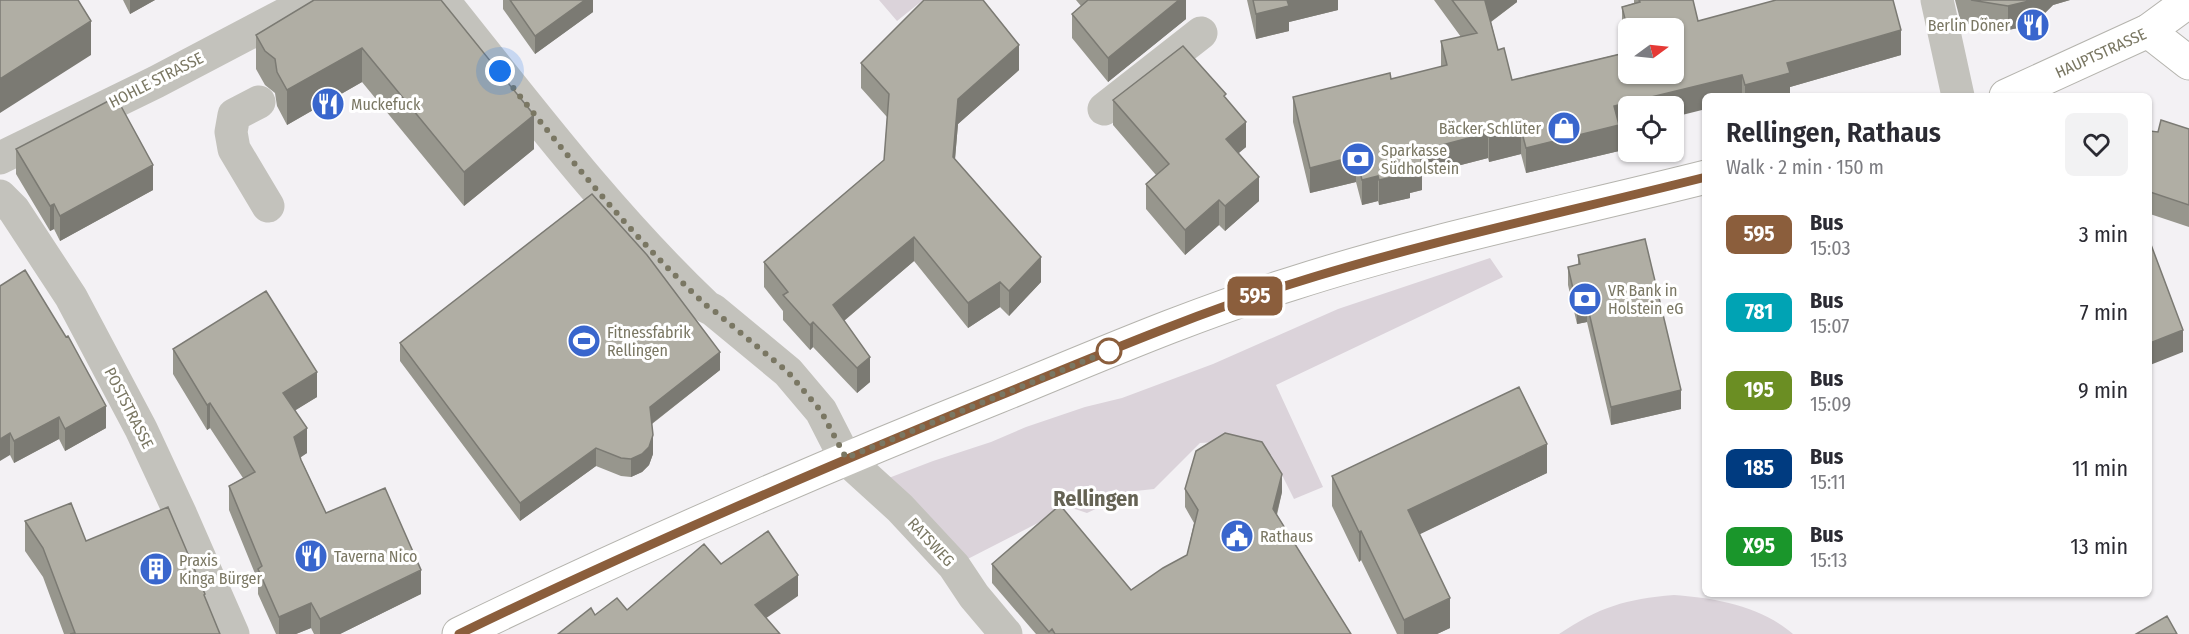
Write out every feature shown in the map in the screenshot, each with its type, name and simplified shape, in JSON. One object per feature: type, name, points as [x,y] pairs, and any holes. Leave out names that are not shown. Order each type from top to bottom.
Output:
[{"type":"main road","name":"HAUPTSTRASSE","points":[[2013,93],[2148,31],[2189,1]]},
{"type":"main road","points":[[2148,31],[2189,63]]},
{"type":"main road","points":[[459,634],[651,543],[846,458],[1178,323],[1291,284],[1410,249],[1702,178]]},
{"type":"street","name":"HOHLE STRASSE","points":[[0,158],[156,82],[312,0]]},
{"type":"street","name":"RATSWEG","points":[[443,0],[570,159],[665,267],[707,306],[788,372],[821,411],[846,458],[900,508],[954,566],[974,596],[1006,634]]},
{"type":"street","points":[[1937,0],[1957,93]]},
{"type":"street","points":[[1104,109],[1201,33]]},
{"type":"street","points":[[259,102],[234,115],[231,132],[234,149],[268,206]]},
{"type":"street","name":"POSTSTRASSE","points":[[0,196],[14,210],[71,297],[141,429],[233,634]]},
{"type":"shaded area","points":[[879,0],[923,0],[897,21]]},
{"type":"shaded area","points":[[1490,258],[1503,277],[1276,385],[1323,487],[1294,499],[1278,467],[1250,440],[1200,443],[1154,489],[1117,493],[1102,506],[1087,513],[1069,507],[954,566],[873,484],[991,442],[1026,427],[1085,407],[1122,398],[1213,364],[1338,309]]},
{"type":"shaded area","points":[[1674,595],[1705,598],[1737,605],[1767,617],[1793,634],[1559,634],[1587,617],[1613,606],[1641,599]]},
{"type":"building","points":[[0,0],[78,0],[91,21],[0,79]]},
{"type":"building","points":[[314,0],[441,0],[534,115],[464,172],[362,48],[287,90],[277,72],[275,59],[265,51],[256,35]]},
{"type":"building","points":[[510,0],[585,0],[535,36]]},
{"type":"building","points":[[924,0],[983,0],[1019,45],[958,99],[953,157],[1041,257],[1009,291],[1000,282],[968,303],[914,237],[833,305],[870,357],[857,368],[813,322],[810,325],[783,295],[788,292],[764,262],[884,160],[889,94],[861,63]]},
{"type":"building","points":[[1088,0],[1179,0],[1108,58],[1072,14]]},
{"type":"building","points":[[1253,0],[1287,0],[1289,6],[1256,14]]},
{"type":"building","points":[[1452,0],[1487,0],[1485,1],[1498,50],[1504,48],[1512,80],[1618,55],[1618,84],[1684,84],[1684,18],[1625,18],[1622,7],[1640,2],[1639,0],[1693,0],[1698,21],[1776,0],[1893,0],[1901,30],[1787,63],[1790,73],[1745,85],[1742,75],[1655,96],[1618,96],[1618,105],[1614,106],[1618,125],[1526,148],[1521,129],[1489,137],[1488,133],[1419,151],[1422,164],[1409,168],[1410,173],[1379,180],[1378,176],[1362,180],[1356,156],[1310,168],[1293,97],[1390,73],[1391,79],[1447,65],[1441,41],[1477,33]]},
{"type":"building","points":[[1971,0],[2033,0],[2008,6]]},
{"type":"building","points":[[1183,46],[1226,94],[1224,96],[1246,122],[1226,139],[1259,177],[1225,206],[1219,200],[1185,230],[1146,184],[1169,164],[1113,100]]},
{"type":"building","points":[[116,97],[153,165],[60,216],[54,204],[50,206],[16,149]]},
{"type":"building","points":[[2161,120],[2189,129],[2189,205],[2152,193],[2152,131],[2158,132]]},
{"type":"building","points":[[592,194],[647,255],[720,352],[650,407],[653,435],[649,447],[642,454],[631,459],[621,458],[596,448],[520,503],[400,343]]},
{"type":"building","points":[[1645,239],[1681,390],[1611,407],[1587,304],[1577,306],[1568,267],[1580,264],[1578,255]]},
{"type":"building","points":[[2152,247],[2183,330],[2152,342]]},
{"type":"building","points":[[25,270],[66,337],[68,336],[106,406],[65,429],[59,417],[14,441],[10,433],[0,439],[0,286]]},
{"type":"building","points":[[266,291],[317,372],[283,393],[307,428],[294,437],[301,460],[326,513],[385,488],[421,570],[320,619],[311,603],[279,617],[258,569],[262,566],[229,486],[255,472],[210,403],[207,405],[173,349]]},
{"type":"building","points":[[1519,387],[1547,444],[1408,510],[1450,598],[1404,620],[1332,476]]},
{"type":"building","name":"Rathaus","points":[[1225,433],[1262,442],[1282,474],[1273,509],[1351,634],[1055,634],[1052,629],[1049,632],[992,564],[1060,505],[1131,590],[1187,555],[1198,510],[1185,489],[1196,451]]},
{"type":"building","points":[[71,503],[86,541],[168,507],[220,634],[70,634],[75,633],[43,548],[25,521]]},
{"type":"building","points":[[768,531],[798,575],[755,605],[780,634],[558,634],[591,608],[595,615],[617,598],[627,610],[704,544],[721,564]]},
{"type":"building","points":[[2167,616],[2177,634],[2136,634]]},
{"type":"bus line","name":"595","points":[[459,634],[651,543],[846,458],[1188,319],[1291,284],[1410,249],[1702,178]]},
{"type":"place","name":"Berlin Döner","points":[[2033,25]]},
{"type":"place","name":"Muckefuck","points":[[328,104]]},
{"type":"place","name":"Bäcker Schlüter","points":[[1564,128]]},
{"type":"place","name":"Sparkasse Südholstein","points":[[1358,159]]},
{"type":"place","name":"VR Bank in Holstein eG","points":[[1585,299]]},
{"type":"place","name":"Fitnessfabrik Rellingen","points":[[584,341]]},
{"type":"place","name":"Rathaus","points":[[1237,536]]},
{"type":"place","name":"Taverna Nico","points":[[311,556]]},
{"type":"place","name":"Praxis Kinga Bürger","points":[[156,569]]},
{"type":"district","name":"Rellingen","points":[[1096,498]]},
{"type":"route","points":[[500,71],[570,159],[665,267],[707,306],[788,372],[821,411],[846,458],[1109,351]]}]
